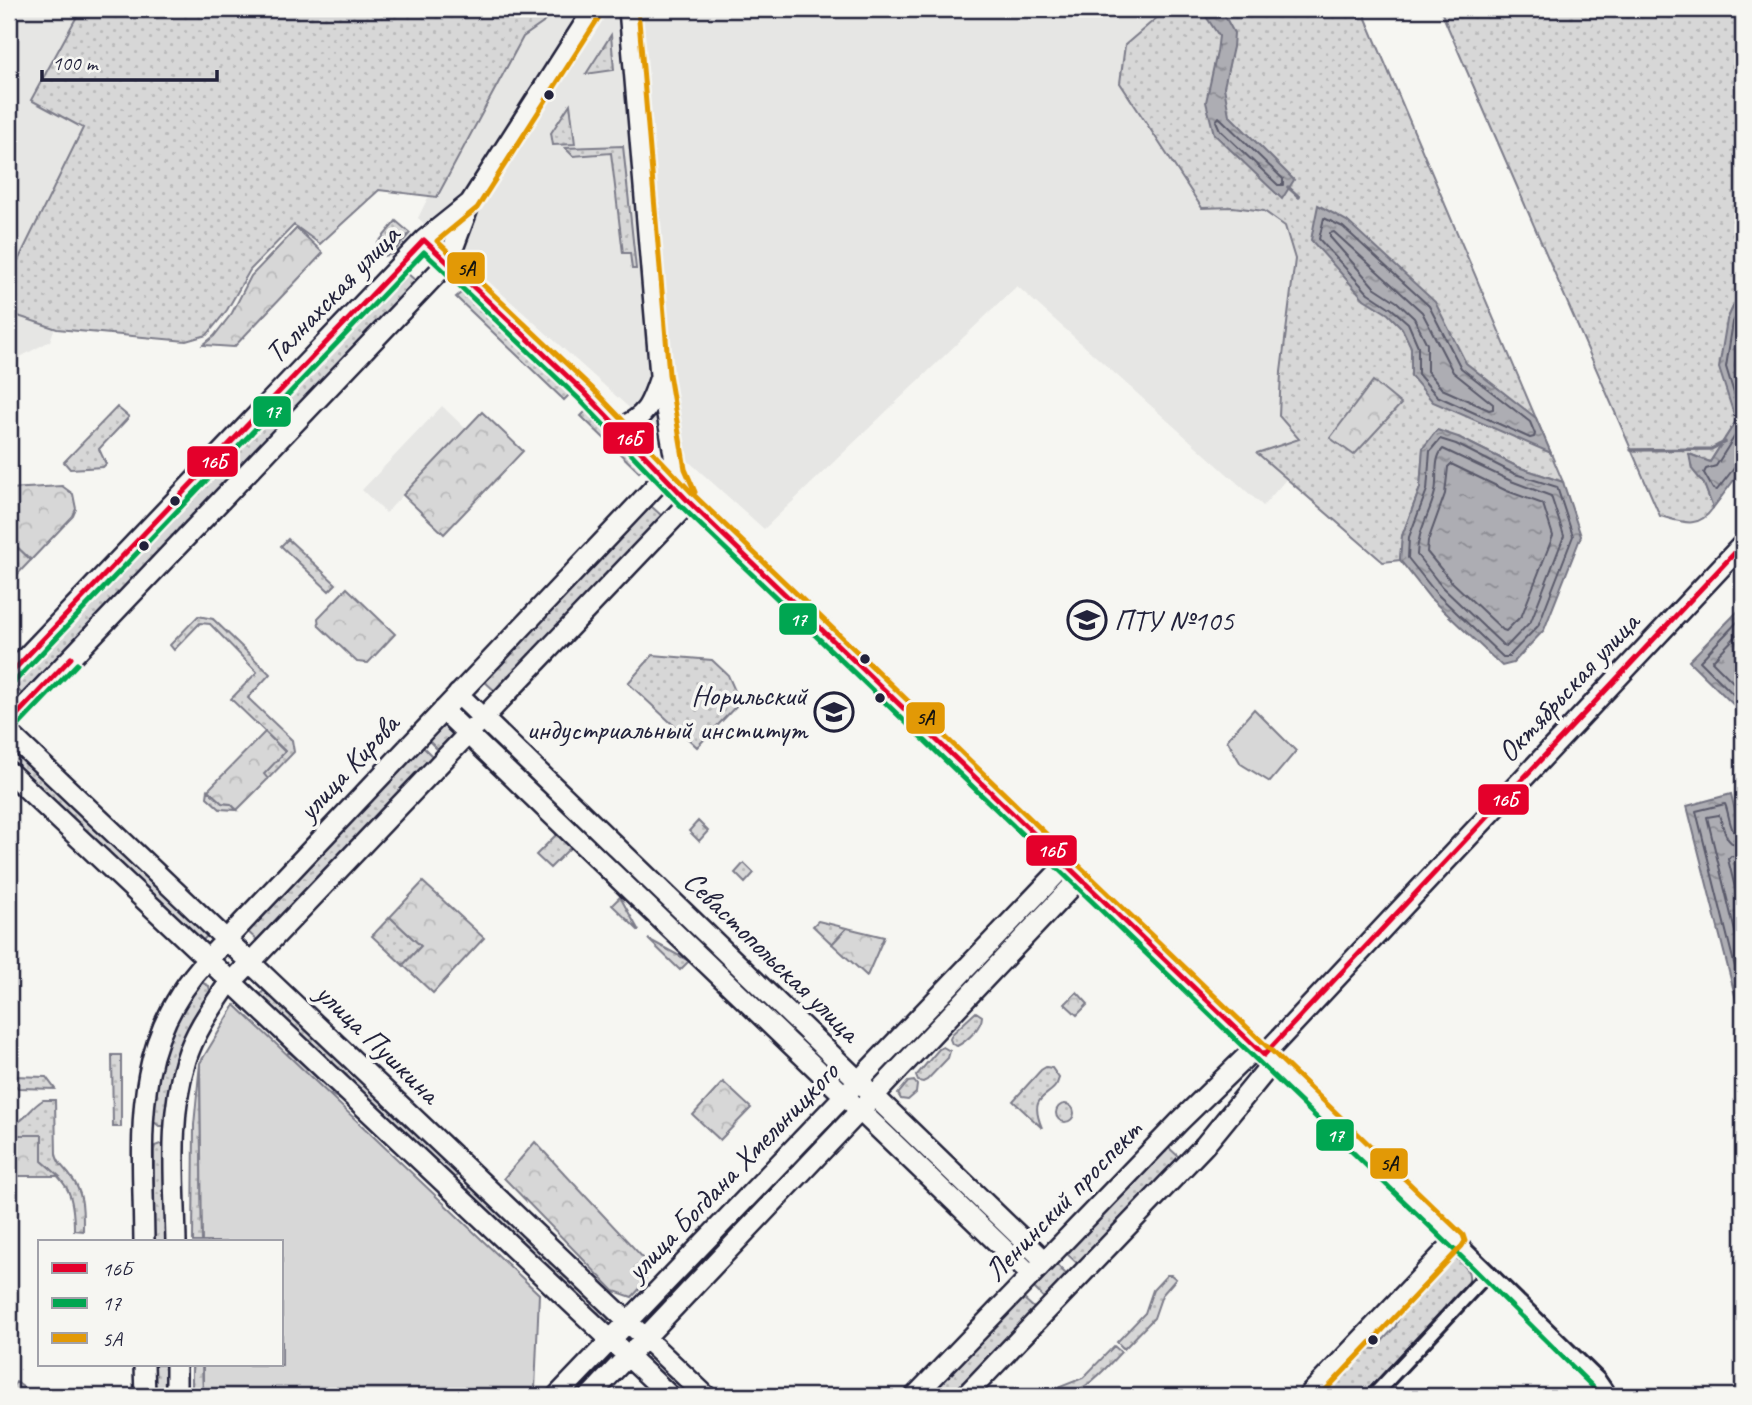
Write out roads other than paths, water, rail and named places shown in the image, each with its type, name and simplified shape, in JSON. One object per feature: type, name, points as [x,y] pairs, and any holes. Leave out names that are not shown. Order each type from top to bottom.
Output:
[{"type":"street","name":"Талнахская улица","points":[[9,723],[448,262],[470,203],[594,9]]},
{"type":"street","points":[[629,9],[660,376],[677,471],[689,502]]},
{"type":"street","name":"Талнахская улица","points":[[9,675],[425,240],[470,203]]},
{"type":"street","points":[[425,240],[619,428],[689,502],[1489,1272],[1599,1380],[1610,1396]]},
{"type":"street","points":[[619,428],[633,423],[645,413],[660,376]]},
{"type":"street","name":"улица Кирова","points":[[144,1240],[143,1135],[147,1078],[153,1048],[180,993],[207,960],[665,475]]},
{"type":"street","name":"улица Кирова","points":[[176,1240],[175,1135],[180,1086],[195,1037],[230,981],[689,502]]},
{"type":"street","name":"Октябрьская улица","points":[[1264,1055],[1743,544]]},
{"type":"street","name":"Севастопольская улица","points":[[458,694],[859,1081],[1038,1268]]},
{"type":"street","name":"Севастопольская улица","points":[[443,710],[860,1111],[1038,1268]]},
{"type":"street","name":"улица Пушкина","points":[[9,733],[706,1396]]},
{"type":"street","name":"улица Пушкина","points":[[9,772],[670,1396]]},
{"type":"street","points":[[625,885],[639,870]]},
{"type":"street","name":"улица Богдана Хмельницкого","points":[[556,1396],[859,1081],[1073,871]]},
{"type":"street","name":"улица Богдана Хмельницкого","points":[[590,1396],[874,1096],[1073,871]]},
{"type":"street","points":[[692,949],[706,934]]},
{"type":"street","points":[[965,1396],[1205,1145],[1264,1055]]},
{"type":"street","name":"Ленинский проспект","points":[[915,1396],[1180,1121],[1264,1055]]},
{"type":"street","points":[[143,1135],[175,1135]]},
{"type":"street","points":[[1292,1396],[1452,1236]]},
{"type":"street","points":[[1373,1396],[1489,1272]]},
{"type":"street","points":[[1308,1396],[1402,1288]]},
{"type":"street","points":[[145,1366],[145,1396]]},
{"type":"street","points":[[176,1366],[176,1396]]},
{"type":"water","points":[[1201,9],[1221,9],[1234,33],[1224,87],[1229,115],[1294,180],[1282,199],[1214,134],[1206,102],[1219,36]]},
{"type":"water","points":[[1318,205],[1347,221],[1435,302],[1466,363],[1536,418],[1551,453],[1433,402],[1411,376],[1411,347],[1402,328],[1388,314],[1364,299],[1311,240]]},
{"type":"water","points":[[1743,285],[1743,468],[1713,508],[1704,484],[1692,469],[1689,454],[1710,462],[1736,421],[1719,368],[1727,320]]},
{"type":"water","points":[[1437,430],[1458,437],[1518,467],[1563,482],[1581,536],[1544,630],[1513,663],[1502,666],[1430,598],[1400,560],[1402,536],[1420,488],[1423,448]]},
{"type":"water","points":[[1743,606],[1743,714],[1689,661]]},
{"type":"water","points":[[1731,794],[1743,844],[1743,1027],[1687,806]]},
{"type":"waterway","points":[[1288,187],[1299,197]]},
{"type":"waterway","points":[[1631,450],[1711,449],[1725,442]]},
{"type":"place","name":"ПТУ №105","points":[[1087,620]]},
{"type":"place","name":"Норильский индустриальный институт","points":[[834,712]]}]
